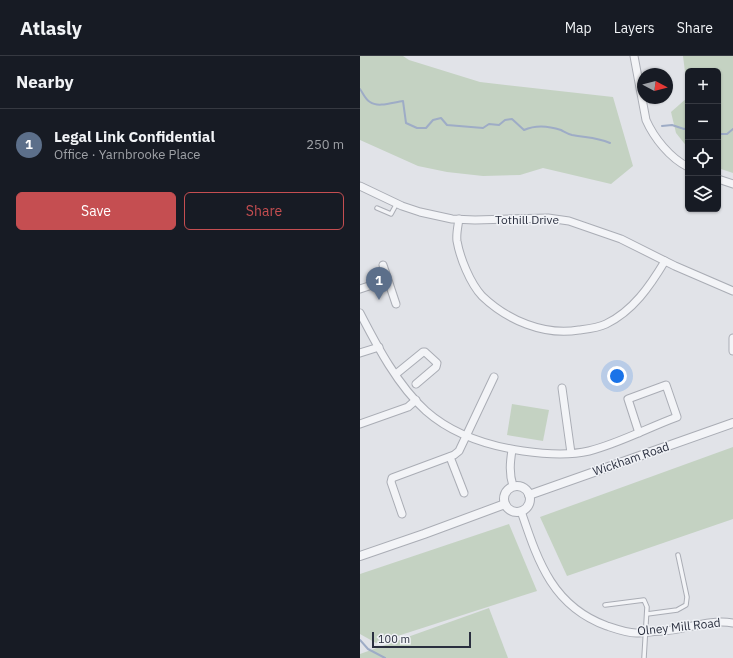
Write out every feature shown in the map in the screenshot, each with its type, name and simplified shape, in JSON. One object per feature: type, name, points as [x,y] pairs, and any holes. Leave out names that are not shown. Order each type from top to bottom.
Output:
[{"type":"street","points":[[634,56],[646,120],[650,128],[673,156],[685,165]]},
{"type":"street","points":[[721,180],[733,184]]},
{"type":"street","name":"Tothill Drive","points":[[360,186],[420,212],[458,219],[495,220],[548,218],[569,221],[621,239],[733,290]]},
{"type":"street","points":[[458,219],[457,240],[462,260],[471,279],[482,295],[506,314],[523,323],[548,330],[566,332],[605,325],[627,311],[640,297],[653,281],[665,260]]},
{"type":"street","points":[[383,265],[396,304]]},
{"type":"street","points":[[360,289],[388,280]]},
{"type":"street","points":[[360,313],[406,389],[426,411],[456,431],[490,444],[512,450],[550,454],[588,451],[639,434],[652,426],[677,417],[666,385],[628,399],[639,434]]},
{"type":"street","points":[[733,338],[733,351]]},
{"type":"street","points":[[360,353],[379,346]]},
{"type":"street","points":[[396,374],[423,352],[426,352],[436,363],[436,366],[416,384]]},
{"type":"street","points":[[402,514],[391,482],[392,478],[450,457],[458,451],[494,377]]},
{"type":"street","points":[[562,388],[571,453]]},
{"type":"street","points":[[360,424],[408,407],[416,400]]},
{"type":"street","name":"Wickham Road","points":[[529,495],[733,423]]},
{"type":"street","points":[[512,450],[510,466],[513,486]]},
{"type":"street","points":[[450,457],[464,493]]},
{"type":"street","points":[[513,486],[525,488],[529,495],[528,505],[521,511],[511,511],[504,504],[504,495],[509,488],[513,486]]},
{"type":"street","points":[[360,556],[504,504]]},
{"type":"street","name":"Olney Mill Road","points":[[521,511],[536,553],[548,578],[559,593],[575,608],[596,622],[615,629],[636,633],[670,630],[709,623],[733,623]]},
{"type":"lane","points":[[377,208],[391,214],[397,203]]},
{"type":"lane","points":[[647,614],[677,610],[686,605],[687,597],[678,554]]},
{"type":"lane","points":[[604,605],[644,600],[647,607],[647,614],[644,658]]},
{"type":"green space","points":[[360,56],[403,56],[409,60],[480,82],[613,97],[633,166],[611,184],[543,168],[520,175],[483,176],[447,172],[418,166],[360,140]]},
{"type":"green space","points":[[683,56],[733,56],[733,173],[721,169],[721,68],[685,68],[685,72]]},
{"type":"green space","points":[[685,100],[685,144],[676,133],[671,112]]},
{"type":"green space","points":[[512,404],[549,410],[543,441],[507,435]]},
{"type":"green space","points":[[733,447],[733,519],[567,576],[540,517]]},
{"type":"green space","points":[[509,524],[537,591],[376,643],[360,634],[360,574]]},
{"type":"green space","points":[[489,608],[508,658],[360,658],[360,654]]},
{"type":"waterway","points":[[360,89],[367,99],[373,104],[382,105],[403,101],[406,123],[417,128],[426,128],[433,120],[441,118],[447,125],[483,128],[489,124],[499,125],[505,120],[512,119],[524,130],[537,127],[552,128],[561,130],[568,134],[610,143]]},
{"type":"waterway","points":[[662,126],[672,125],[685,129]]},
{"type":"waterway","points":[[721,134],[727,134],[733,129]]},
{"type":"waterway","points":[[360,640],[368,649],[385,658]]},
{"type":"place","name":"Legal Link Confidential","points":[[379,300]]}]
